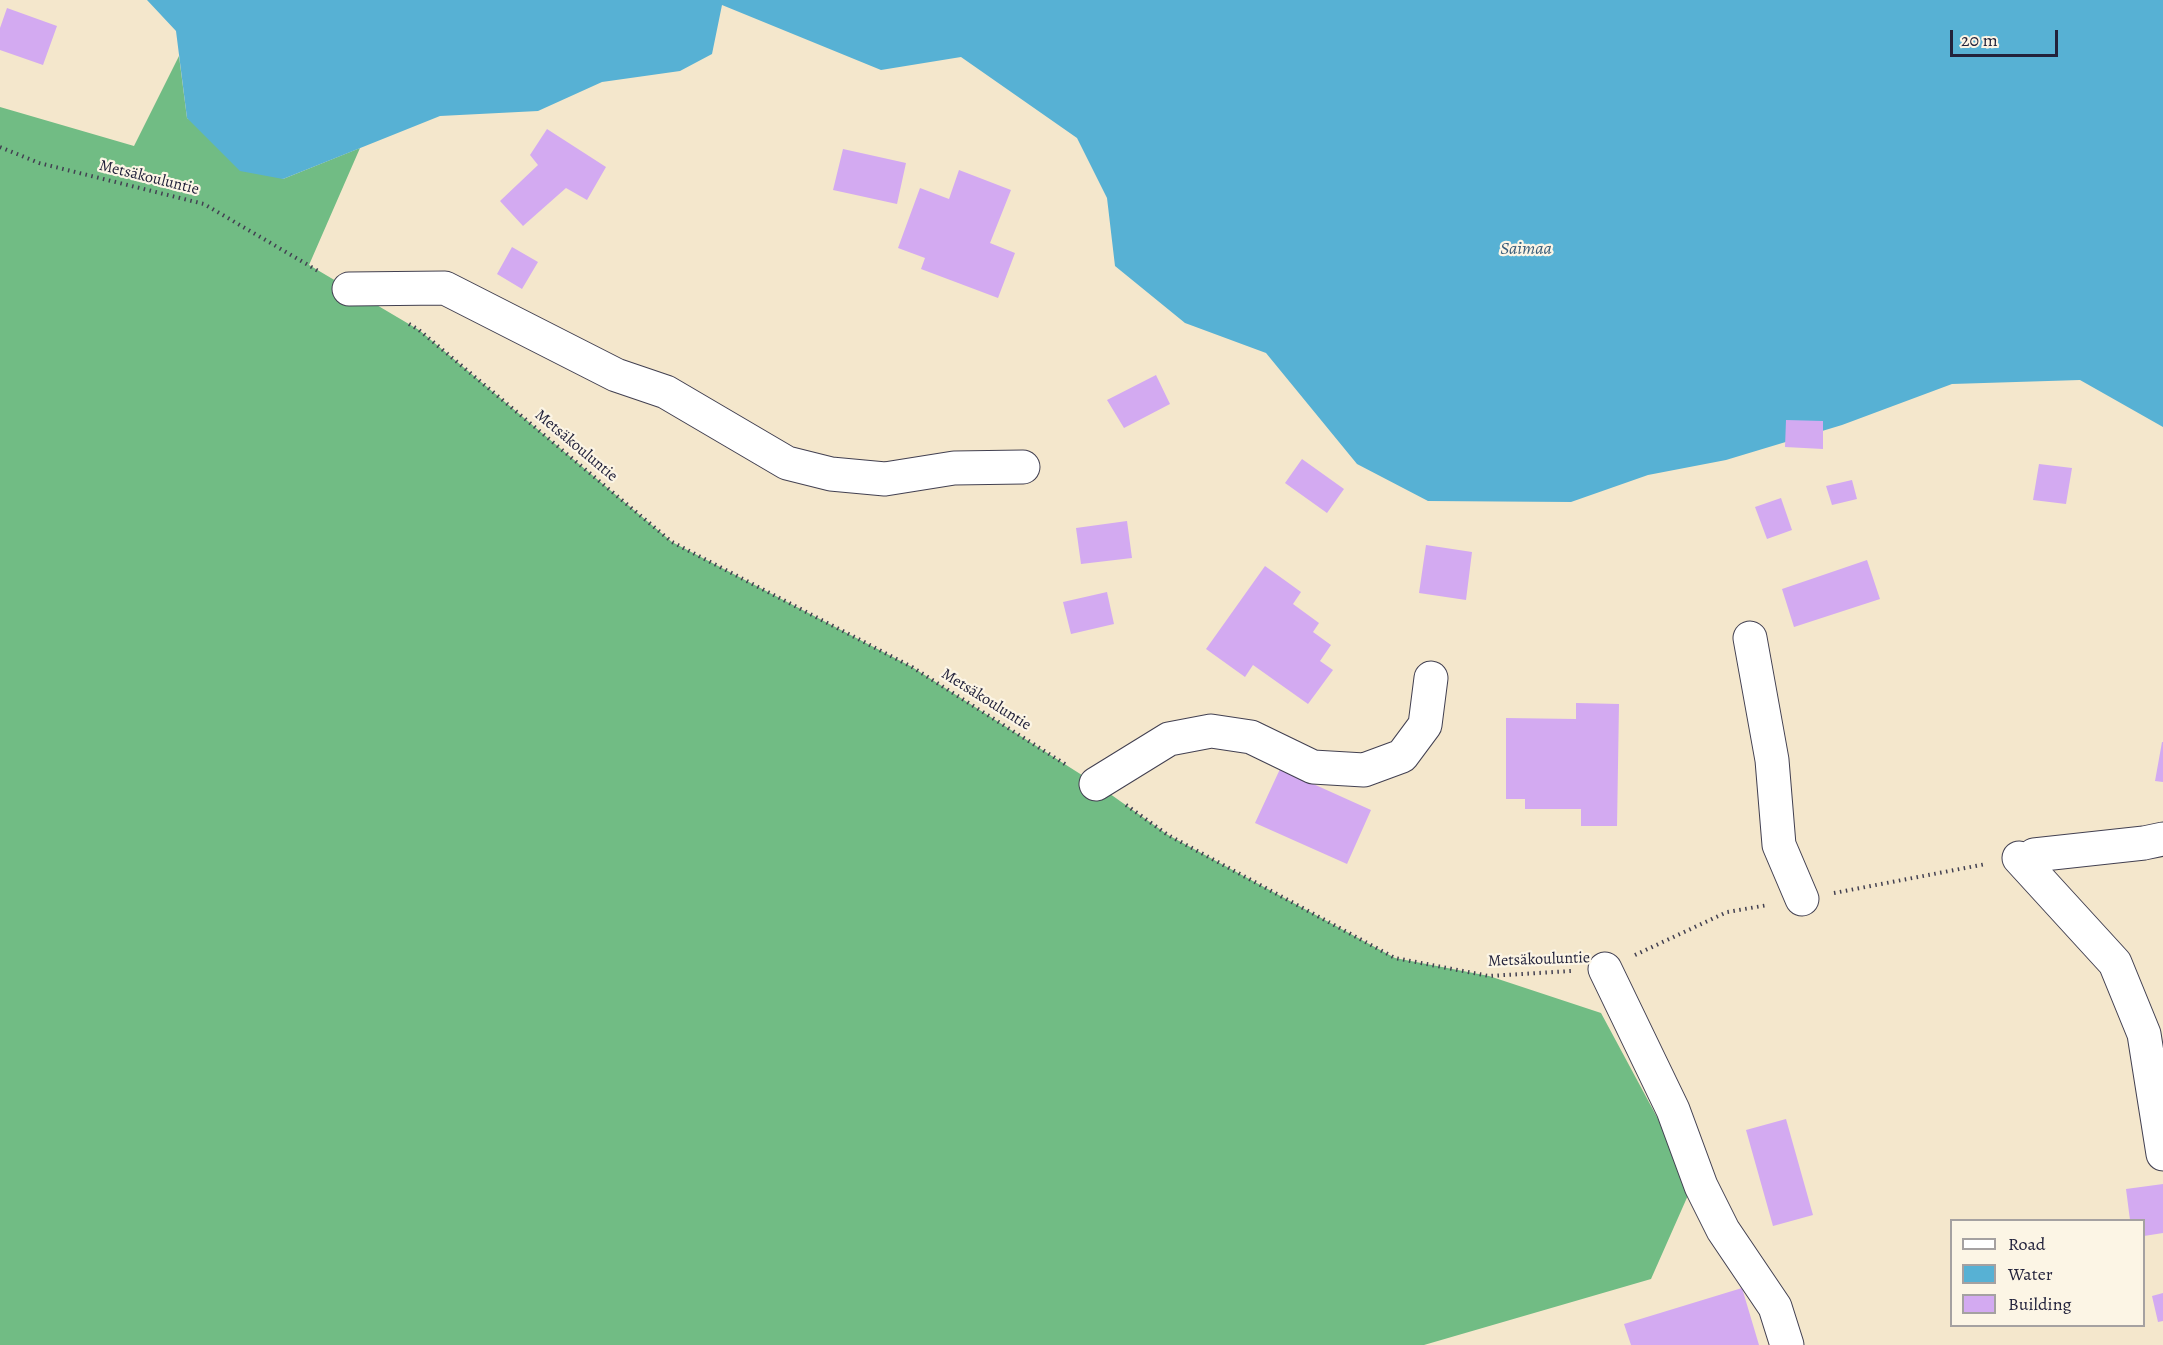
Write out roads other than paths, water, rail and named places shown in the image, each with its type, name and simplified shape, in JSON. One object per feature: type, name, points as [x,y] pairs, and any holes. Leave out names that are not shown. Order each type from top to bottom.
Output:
[{"type":"lane","points":[[349,289],[445,288],[616,375],[666,392],[787,463],[831,474],[885,479],[954,468],[1023,466]]},
{"type":"lane","points":[[1750,639],[1772,760],[1779,845],[1802,899]]},
{"type":"lane","points":[[1096,784],[1169,739],[1211,731],[1251,737],[1314,767],[1364,770],[1402,756],[1425,725],[1431,678]]},
{"type":"lane","points":[[2163,838],[2144,843],[2026,857],[2115,963],[2144,1034],[2163,1154]]},
{"type":"lane","points":[[1605,969],[1673,1110],[1701,1186],[1723,1230],[1775,1307],[1787,1345]]},
{"type":"water","name":"Saimaa","points":[[147,0],[2163,0],[2163,427],[2080,380],[1952,384],[1842,425],[1726,460],[1648,475],[1571,502],[1428,501],[1357,464],[1266,353],[1185,323],[1115,266],[1107,198],[1077,138],[961,57],[881,70],[722,5],[712,54],[680,71],[602,82],[538,111],[440,116],[283,179],[240,171],[187,118],[176,31]]}]
